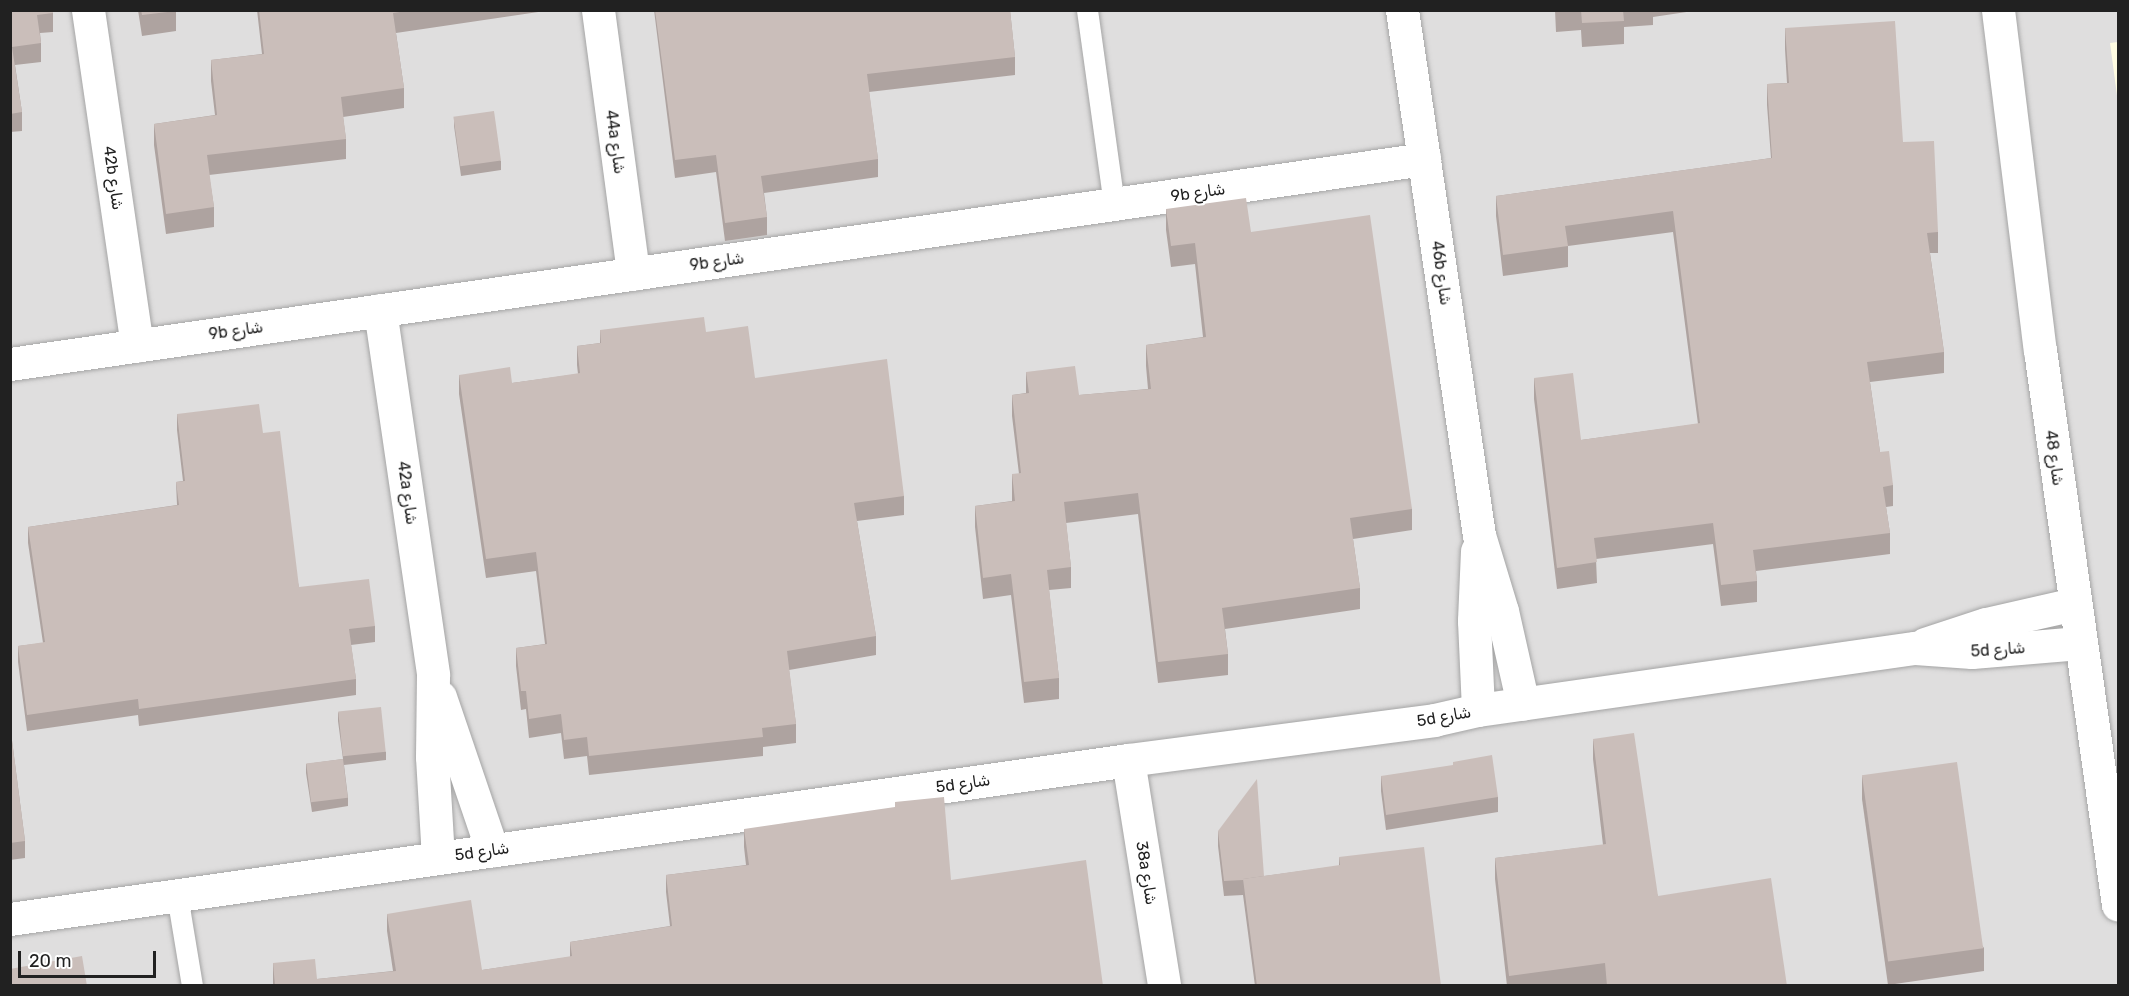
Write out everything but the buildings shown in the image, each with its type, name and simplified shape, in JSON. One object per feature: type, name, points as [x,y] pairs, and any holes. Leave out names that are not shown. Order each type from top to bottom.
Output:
[{"type":"street","name":"42b شارع","points":[[88,10],[138,345]]},
{"type":"street","name":"44a شارع","points":[[598,10],[633,274]]},
{"type":"street","name":"46b شارع","points":[[1402,10],[1479,535],[1500,603],[1523,704]]},
{"type":"street","name":"شارع 48","points":[[1998,10],[2074,604],[2118,905]]},
{"type":"street","name":"9b شارع","points":[[10,364],[1424,159]]},
{"type":"street","name":"42a شارع","points":[[380,310],[433,675],[432,757],[438,858]]},
{"type":"street","name":"46b شارع","points":[[1478,710],[1474,621],[1479,535]]},
{"type":"street","name":"5d شارع","points":[[10,919],[1128,760],[1434,720],[1478,710],[1915,648],[1968,629],[2074,604]]},
{"type":"street","name":"5d شارع","points":[[1915,648],[1972,652],[2080,643]]},
{"type":"street","name":"42a شارع","points":[[433,675],[492,850]]},
{"type":"street","name":"38a شارع","points":[[1128,760],[1164,986]]},
{"type":"lane","points":[[1087,10],[1114,204]]},
{"type":"lane","points":[[177,895],[192,986]]},
{"type":"shaded area","points":[[11,11],[2118,11],[2118,985],[11,985]]},
{"type":"shaded area","points":[[2118,42],[2118,103],[2110,43]]}]
